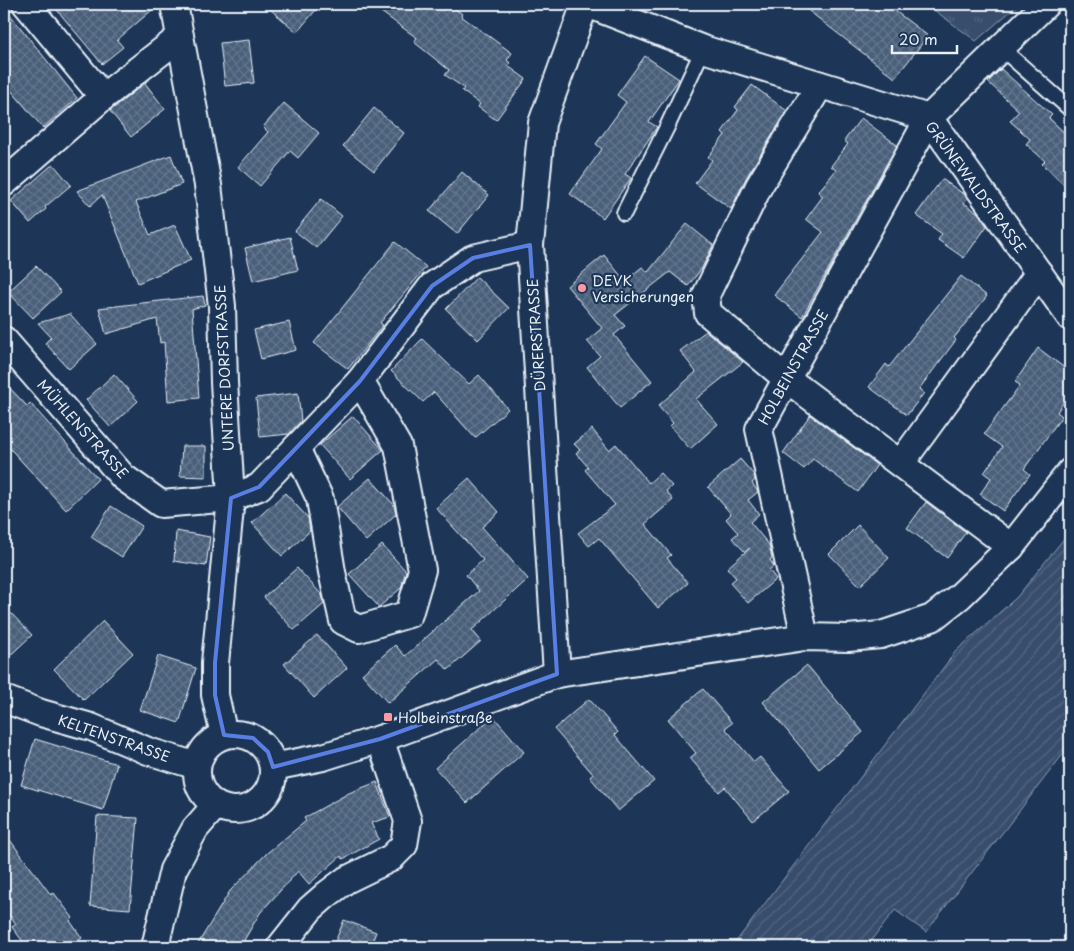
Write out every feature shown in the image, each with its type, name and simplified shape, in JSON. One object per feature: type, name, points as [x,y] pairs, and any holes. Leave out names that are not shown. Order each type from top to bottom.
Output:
[{"type":"street","points":[[26,4],[103,97]]},
{"type":"street","name":"GRÜNEWALDSTRASSE","points":[[586,4],[703,48],[929,118],[1070,317]]},
{"type":"street","name":"DÜRERSTRASSE","points":[[557,674],[530,245],[542,122],[586,4]]},
{"type":"street","name":"HOLBEINSTRASSE","points":[[805,636],[759,428],[929,118],[1046,4]]},
{"type":"street","name":"UNTERE DORFSTRASSE","points":[[177,5],[180,37],[208,185],[222,306],[224,382],[231,498],[215,663],[215,695],[224,735]]},
{"type":"street","points":[[4,183],[103,97],[180,37]]},
{"type":"street","points":[[820,85],[759,186],[706,295],[708,313],[787,379],[1011,547]]},
{"type":"street","name":"MÜHLENSTRASSE","points":[[4,340],[123,477],[161,504],[231,498],[259,487],[360,381],[432,286],[473,258],[530,245]]},
{"type":"street","points":[[901,463],[1039,273]]},
{"type":"street","points":[[296,448],[320,499],[332,572],[343,621],[359,629],[409,614],[422,570],[398,446],[360,381]]},
{"type":"street","points":[[273,767],[323,757],[380,739],[557,674],[805,636],[848,638],[881,634],[932,618],[960,596],[1011,547],[1070,472]]},
{"type":"street","name":"KELTENSTRASSE","points":[[4,699],[91,727],[148,751],[197,766]]},
{"type":"street","points":[[237,734],[253,738],[268,752],[273,767],[272,783],[268,791],[254,806],[232,811],[215,806],[204,796],[198,783],[197,766],[207,746],[224,735],[237,734]]},
{"type":"street","points":[[280,947],[310,909],[326,895],[346,880],[391,858],[404,845],[408,821],[380,739]]},
{"type":"street","points":[[155,947],[173,870],[195,828],[215,806]]},
{"type":"lane","points":[[624,213],[672,117],[703,48]]},
{"type":"lane","points":[[1001,48],[1070,109]]},
{"type":"highlighted area","points":[[530,245],[557,674],[380,739],[273,767],[268,752],[253,738],[224,735],[215,695],[215,663],[231,498],[259,487],[360,381],[432,286],[473,258]]},
{"type":"green space","points":[[926,4],[1019,4],[976,41]]},
{"type":"green space","points":[[1070,531],[1070,745],[926,932],[895,910],[867,947],[732,947],[956,651],[1017,597]]},
{"type":"building","points":[[52,4],[159,4],[117,40],[123,47],[102,64]]},
{"type":"building","points":[[264,4],[321,4],[297,32]]},
{"type":"building","points":[[370,4],[449,4],[462,14],[461,16],[512,53],[507,60],[510,63],[508,66],[526,79],[496,120],[478,107],[480,104],[462,91],[464,88],[445,75],[449,70],[414,42],[417,38]]},
{"type":"building","points":[[800,4],[886,4],[928,36],[895,78]]},
{"type":"building","points":[[4,7],[77,98],[43,128],[4,82]]},
{"type":"building","points":[[249,40],[254,83],[225,86],[220,43]]},
{"type":"building","points":[[645,56],[679,79],[649,122],[657,127],[625,174],[631,178],[603,218],[570,194],[602,149],[596,144],[626,102],[617,95]]},
{"type":"building","points":[[1001,69],[1052,115],[1049,118],[1070,138],[1070,191],[1042,164],[1045,161],[1026,144],[1030,139],[1010,121],[1019,111],[988,82]]},
{"type":"building","points":[[145,83],[165,109],[131,137],[110,111]]},
{"type":"building","points":[[752,85],[787,111],[746,178],[731,209],[695,183],[712,160],[708,157],[725,135],[722,132],[738,110],[735,107]]},
{"type":"building","points":[[284,103],[319,133],[298,158],[290,151],[260,186],[238,167],[268,132],[263,127]]},
{"type":"building","points":[[374,108],[404,133],[374,171],[343,146]]},
{"type":"building","points":[[861,118],[897,145],[802,317],[774,295],[823,232],[806,219],[823,196],[818,192],[836,170],[831,166],[848,144],[844,141]]},
{"type":"building","points":[[171,155],[182,184],[136,202],[150,235],[175,225],[191,260],[138,283],[102,195],[90,206],[77,191]]},
{"type":"building","points":[[53,164],[71,185],[45,207],[46,209],[30,223],[11,201]]},
{"type":"building","points":[[462,172],[489,195],[457,234],[429,211]]},
{"type":"building","points":[[942,179],[965,195],[967,198],[964,203],[978,213],[987,226],[964,258],[938,240],[942,234],[916,215]]},
{"type":"building","points":[[321,199],[342,216],[316,248],[295,231]]},
{"type":"building","points":[[687,224],[713,245],[702,268],[688,286],[670,272],[615,315],[625,326],[614,335],[652,381],[620,408],[587,367],[600,356],[587,341],[602,328],[567,286],[604,255],[625,281],[642,267],[648,272]]},
{"type":"building","points":[[290,237],[298,270],[253,281],[245,248]]},
{"type":"building","points":[[395,242],[426,267],[380,323],[383,325],[348,369],[314,343]]},
{"type":"building","points":[[36,266],[61,292],[33,318],[8,292]]},
{"type":"building","points":[[961,276],[987,296],[954,338],[956,340],[919,389],[924,393],[907,415],[869,387],[886,364],[889,367]]},
{"type":"building","points":[[477,277],[509,308],[478,340],[446,309]]},
{"type":"building","points":[[203,296],[205,305],[192,309],[199,398],[168,401],[164,342],[160,343],[157,319],[106,334],[99,308]]},
{"type":"building","points":[[70,314],[97,344],[69,369],[45,343],[51,337],[38,323]]},
{"type":"building","points":[[289,322],[296,350],[261,359],[254,330]]},
{"type":"building","points":[[706,331],[743,362],[696,399],[718,424],[690,449],[670,426],[673,423],[658,406],[696,372],[680,351]]},
{"type":"building","points":[[422,339],[469,384],[479,375],[508,409],[475,438],[434,392],[423,402],[391,371]]},
{"type":"building","points":[[1038,348],[1070,372],[1070,392],[1057,412],[1062,416],[1024,469],[1030,474],[1003,511],[980,494],[991,478],[984,473],[1002,447],[984,434],[1020,385],[1015,382]]},
{"type":"building","points":[[114,374],[138,401],[110,427],[86,400]]},
{"type":"building","points":[[4,382],[27,406],[30,403],[98,479],[66,510],[4,442]]},
{"type":"building","points":[[298,393],[301,421],[289,434],[260,437],[256,398]]},
{"type":"building","points":[[810,415],[877,465],[858,492],[813,459],[804,469],[783,453]]},
{"type":"building","points":[[353,416],[383,450],[350,479],[320,445]]},
{"type":"building","points":[[592,429],[609,450],[616,444],[649,483],[660,473],[672,486],[666,491],[673,500],[645,524],[671,555],[667,558],[688,583],[658,608],[599,538],[589,546],[578,533],[615,505],[585,470],[588,467],[576,453],[580,450],[574,444]]},
{"type":"building","points":[[182,446],[206,446],[206,477],[180,476]]},
{"type":"building","points":[[740,459],[754,475],[755,480],[752,483],[758,492],[748,500],[759,514],[750,522],[769,545],[772,558],[770,560],[774,566],[769,570],[776,579],[748,603],[730,583],[736,578],[727,568],[750,548],[745,552],[732,538],[738,533],[726,519],[731,514],[708,487]]},
{"type":"building","points":[[370,478],[394,505],[396,514],[366,541],[337,507]]},
{"type":"building","points":[[469,478],[499,512],[482,527],[528,579],[472,630],[481,641],[448,670],[438,659],[388,703],[362,674],[395,645],[405,656],[479,591],[466,575],[483,560],[436,508]]},
{"type":"building","points":[[285,493],[308,518],[310,531],[282,556],[252,523]]},
{"type":"building","points":[[926,502],[966,532],[947,558],[907,528]]},
{"type":"building","points":[[111,506],[142,526],[122,557],[91,537]]},
{"type":"building","points":[[858,525],[889,558],[860,586],[829,554]]},
{"type":"building","points":[[176,531],[210,537],[206,566],[174,561]]},
{"type":"building","points":[[382,545],[406,571],[401,588],[379,607],[349,574]]},
{"type":"building","points":[[297,568],[322,595],[324,604],[294,630],[264,597]]},
{"type":"building","points":[[4,606],[32,635],[4,661]]},
{"type":"building","points":[[103,621],[133,653],[84,700],[54,669]]},
{"type":"building","points":[[317,635],[347,668],[314,698],[284,664]]},
{"type":"building","points":[[158,656],[196,668],[179,723],[140,710]]},
{"type":"building","points":[[807,665],[863,732],[819,769],[763,702]]},
{"type":"building","points":[[703,689],[732,723],[725,728],[754,762],[760,757],[789,791],[753,821],[725,787],[719,792],[690,758],[696,753],[668,719]]},
{"type":"building","points":[[589,699],[618,732],[615,735],[654,781],[618,811],[590,777],[593,774],[554,729]]},
{"type":"building","points":[[493,716],[524,752],[467,803],[435,768]]},
{"type":"building","points":[[35,739],[117,764],[103,810],[21,785]]},
{"type":"building","points":[[377,782],[390,817],[371,823],[379,839],[343,859],[341,856],[309,884],[298,871],[260,913],[240,947],[196,947],[230,891],[267,853],[306,821],[304,818],[349,793]]},
{"type":"building","points":[[97,816],[138,818],[130,909],[90,906]]},
{"type":"building","points":[[4,832],[51,895],[54,893],[73,918],[70,921],[82,938],[69,947],[27,947],[12,927],[16,924],[4,907]]},
{"type":"building","points":[[344,920],[376,932],[370,947],[333,947]]},
{"type":"place","name":"DEVK Versicherungen","points":[[582,288]]},
{"type":"place","name":"Holbeinstraße","points":[[388,717]]}]
